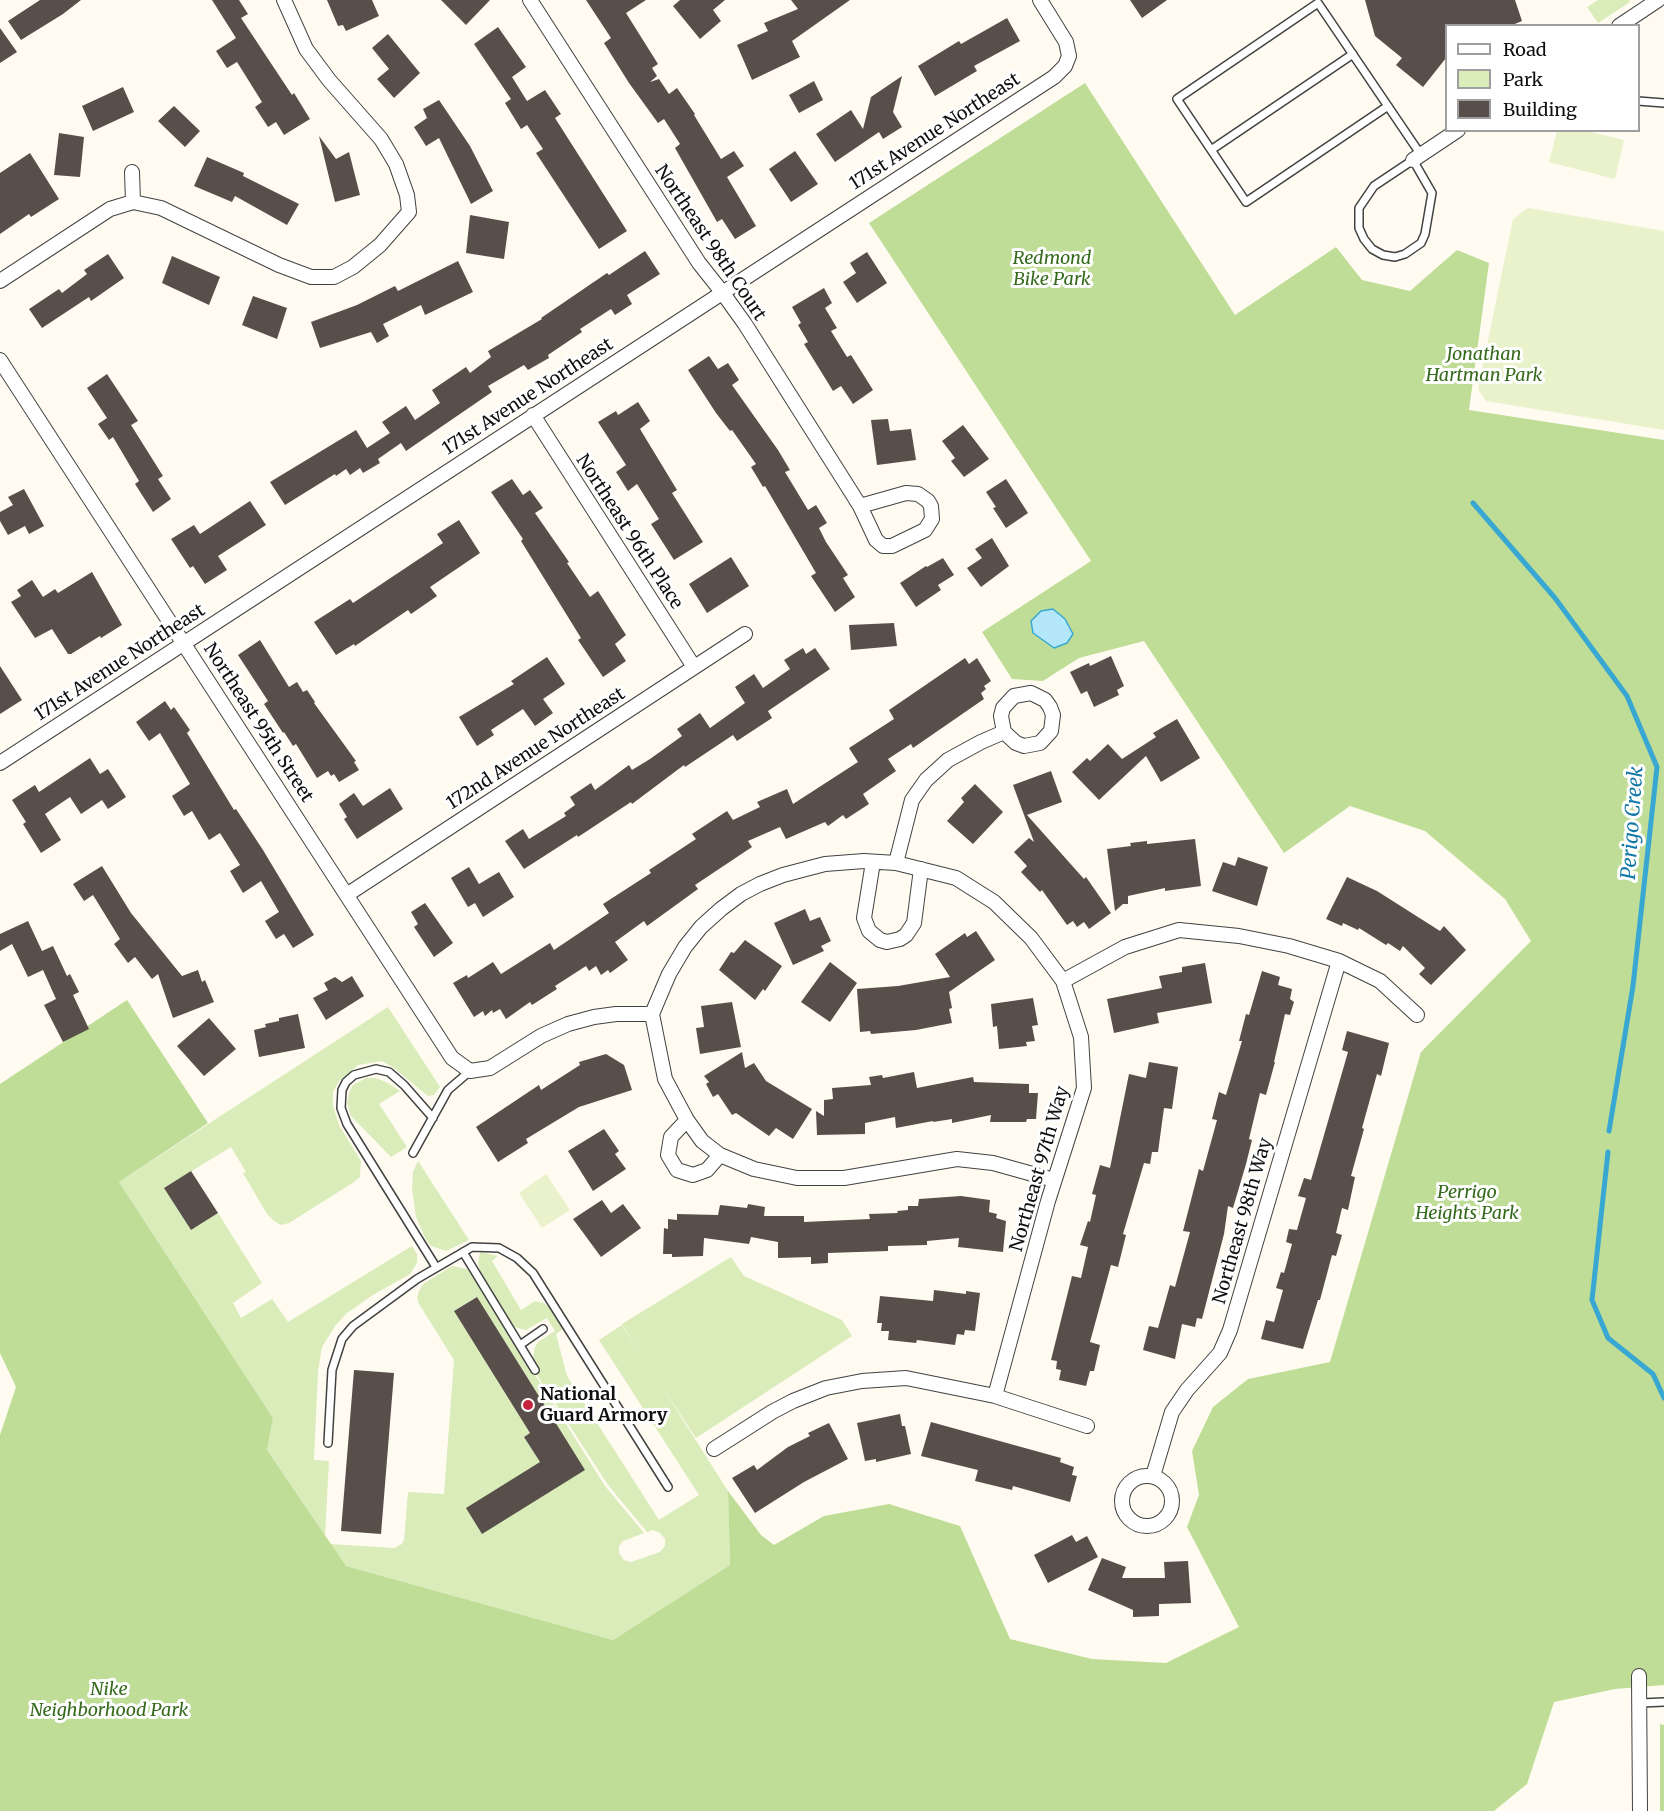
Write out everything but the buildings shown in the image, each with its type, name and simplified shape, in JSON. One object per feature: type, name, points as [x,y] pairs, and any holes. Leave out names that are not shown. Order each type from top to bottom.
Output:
[{"type":"street","points":[[0,281],[110,208],[132,202],[161,208],[279,265],[311,277],[334,277],[353,267],[380,245],[409,212],[407,195],[396,164],[381,139],[329,80],[306,49],[284,0]]},
{"type":"street","name":"Northeast 98th Court","points":[[530,0],[699,263],[722,292],[860,506],[876,540],[883,546],[897,545],[925,530],[933,513],[928,501],[912,493],[860,506]]},
{"type":"street","name":"171st Avenue Northeast","points":[[0,763],[1054,76],[1065,66],[1069,56],[1066,42],[1040,0]]},
{"type":"street","points":[[1622,24],[1658,0]]},
{"type":"street","points":[[1417,158],[1455,132]]},
{"type":"street","points":[[132,172],[132,202]]},
{"type":"street","points":[[409,212],[423,217]]},
{"type":"street","name":"Northeast 95th Street","points":[[0,360],[453,1058],[470,1071]]},
{"type":"street","name":"Northeast 96th Place","points":[[533,415],[694,667]]},
{"type":"street","name":"172nd Avenue Northeast","points":[[348,894],[745,634]]},
{"type":"street","points":[[897,863],[912,800],[926,780],[948,760],[1004,732]]},
{"type":"street","points":[[873,862],[864,918],[869,932],[879,940],[886,942],[900,939],[911,930],[914,923],[921,869]]},
{"type":"street","name":"Northeast 97th Way","points":[[652,1014],[669,974],[685,947],[701,927],[741,894],[783,874],[803,868],[825,864],[897,863],[956,878],[994,902],[1031,938],[1064,981],[1081,1037],[1084,1088],[1054,1180],[995,1396]]},
{"type":"street","points":[[1064,981],[1125,947],[1179,930],[1239,936],[1289,946],[1339,961],[1380,981],[1417,1015]]},
{"type":"street","name":"Northeast 98th Way","points":[[1154,1476],[1163,1436],[1172,1412],[1187,1390],[1220,1353],[1230,1330],[1339,961]]},
{"type":"street","points":[[470,1071],[490,1068],[541,1036],[568,1024],[616,1014],[652,1014],[666,1078],[687,1120],[702,1141],[720,1155],[753,1169],[797,1178],[844,1178],[957,1159],[993,1163],[1054,1180]]},
{"type":"street","points":[[687,1120],[670,1137],[668,1155],[677,1170],[693,1175],[707,1170],[720,1155]]},
{"type":"street","points":[[714,1449],[793,1401],[826,1388],[906,1378],[995,1396],[1087,1426]]},
{"type":"street","points":[[1639,1676],[1640,1811]]},
{"type":"lane","points":[[1388,106],[1246,202],[1177,99],[1318,3],[1388,106],[1417,158],[1432,193],[1425,234],[1421,243],[1405,254],[1395,257],[1383,255],[1372,249],[1364,239],[1359,228],[1359,208],[1374,186],[1417,158]]},
{"type":"lane","points":[[1211,150],[1353,54]]},
{"type":"lane","points":[[1640,101],[1664,103]]},
{"type":"lane","points":[[433,1118],[404,1085],[388,1072],[376,1069],[360,1073],[346,1082],[342,1090],[342,1108],[347,1124],[436,1267]]},
{"type":"lane","points":[[413,1153],[448,1090],[470,1071]]},
{"type":"lane","points":[[328,1443],[332,1370],[342,1339],[353,1326],[417,1279],[472,1247],[499,1248],[517,1258],[533,1273],[668,1487]]},
{"type":"lane","points":[[463,1252],[535,1370]]},
{"type":"lane","points":[[519,1345],[543,1329]]},
{"type":"lane","points":[[1641,1703],[1664,1702]]},
{"type":"green space","points":[[1598,0],[1629,0],[1630,2],[1598,23],[1587,7]]},
{"type":"green space","points":[[1085,83],[1235,315],[1336,247],[1362,280],[1410,291],[1457,250],[1489,263],[1469,410],[1664,440],[1664,1685],[1615,1689],[1554,1702],[1527,1784],[1494,1811],[0,1811],[0,1435],[16,1387],[0,1353],[0,1084],[127,1000],[208,1123],[119,1182],[273,1418],[267,1450],[346,1566],[613,1640],[730,1565],[728,1491],[761,1535],[774,1545],[824,1516],[889,1504],[960,1526],[1010,1639],[1092,1659],[1166,1663],[1239,1627],[1187,1527],[1199,1495],[1192,1451],[1213,1407],[1248,1379],[1330,1362],[1421,1052],[1531,941],[1505,899],[1425,831],[1350,806],[1284,853],[1144,641],[1079,658],[1043,681],[1012,679],[982,632],[1091,561],[869,223]]},
{"type":"green space","points":[[1557,132],[1591,132],[1624,140],[1615,179],[1549,162]]},
{"type":"green space","name":"Jonathan Hartman Park","points":[[1528,208],[1664,231],[1664,430],[1486,401],[1478,389],[1513,219]]},
{"type":"green space","points":[[388,1007],[440,1087],[434,1095],[428,1096],[382,1061],[358,1065],[339,1081],[333,1092],[333,1106],[339,1125],[361,1161],[360,1177],[354,1182],[289,1223],[281,1225],[267,1214],[231,1147],[164,1188],[191,1230],[218,1213],[262,1283],[233,1303],[241,1318],[272,1299],[288,1322],[412,1246],[417,1254],[417,1263],[410,1274],[347,1313],[335,1326],[322,1347],[318,1371],[314,1460],[329,1461],[325,1535],[267,1450],[273,1418],[119,1182]]},
{"type":"green space","points":[[366,1078],[376,1078],[400,1091],[379,1104],[407,1147],[391,1157],[351,1116],[347,1103],[349,1093],[353,1085]]},
{"type":"green space","points":[[418,1161],[469,1240],[446,1251],[431,1246],[416,1217],[412,1188],[413,1172]]},
{"type":"green space","points":[[546,1174],[570,1210],[542,1228],[519,1193]]},
{"type":"green space","points":[[480,1252],[498,1256],[492,1261],[521,1310],[535,1301],[544,1303],[551,1309],[563,1329],[556,1334],[567,1376],[659,1520],[699,1495],[599,1340],[622,1325],[643,1357],[622,1324],[731,1257],[744,1276],[842,1320],[852,1336],[696,1438],[662,1387],[728,1491],[730,1565],[613,1640],[346,1566],[330,1544],[394,1548],[402,1544],[404,1540],[408,1492],[444,1494],[454,1360],[417,1298],[423,1284],[452,1266],[467,1269],[473,1276],[605,1486],[644,1533],[623,1541],[619,1546],[619,1553],[624,1560],[631,1562],[660,1552],[665,1546],[665,1539],[660,1533],[653,1530],[647,1532],[608,1485],[535,1372],[538,1370],[533,1358],[535,1347],[538,1342],[555,1331],[547,1318],[526,1330],[514,1327],[480,1271],[478,1263]],"holes":[[[476,1297],[584,1470],[540,1462],[524,1437],[530,1433],[454,1311]]]},
{"type":"green space","points":[[1660,1724],[1664,1725],[1664,1811],[1660,1811]]},
{"type":"water","points":[[1053,609],[1065,619],[1073,634],[1067,643],[1054,648],[1033,633],[1031,621],[1041,611]]},
{"type":"waterway","name":"Perigo Creek","points":[[1473,503],[1555,598],[1627,696],[1657,767],[1633,986],[1609,1131]]},
{"type":"waterway","name":"Perigo Creek","points":[[1608,1152],[1592,1300],[1608,1338],[1653,1374],[1664,1398]]},
{"type":"place","name":"National Guard Armory","points":[[528,1405]]},
{"type":"park label","name":"Redmond Bike Park","points":[[1052,269]]},
{"type":"park label","name":"Perrigo Heights Park","points":[[1467,1203]]},
{"type":"park label","name":"Nike Neighborhood Park","points":[[109,1700]]}]
